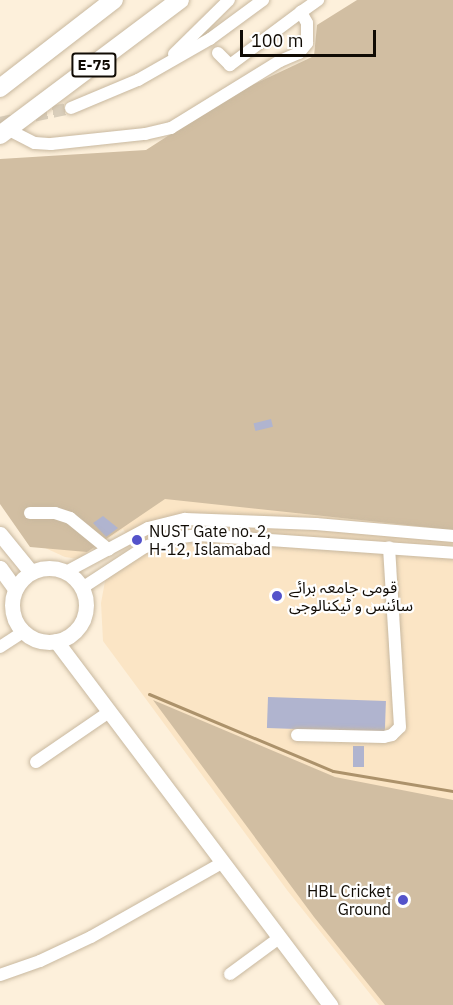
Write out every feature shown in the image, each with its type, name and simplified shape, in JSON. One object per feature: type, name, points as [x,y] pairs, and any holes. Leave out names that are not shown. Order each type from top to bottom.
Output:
[{"type":"highway","name":"E-75","points":[[0,88],[114,0]]},
{"type":"highway","name":"E-75","points":[[4,132],[180,0]]},
{"type":"main road","points":[[0,534],[31,572]]},
{"type":"main road","points":[[0,568],[15,589]]},
{"type":"main road","points":[[55,568],[66,573],[82,588],[86,605],[81,623],[67,637],[44,642],[23,632],[12,612],[15,589],[31,572],[55,568]]},
{"type":"main road","points":[[56,641],[330,1005]]},
{"type":"street","points":[[163,66],[229,0]]},
{"type":"street","points":[[71,108],[138,80],[163,66],[210,39],[263,0]]},
{"type":"street","points":[[218,53],[230,64],[318,0]]},
{"type":"street","points":[[4,132],[35,143],[51,144],[145,134],[171,128],[280,61],[298,53],[308,43],[307,23],[302,12]]},
{"type":"street","points":[[30,513],[55,513],[70,518],[109,550]]},
{"type":"street","points":[[66,573],[148,528],[195,518],[316,524],[453,536]]},
{"type":"street","points":[[297,735],[384,737],[392,735],[400,727],[395,548],[401,532]]},
{"type":"street","points":[[82,588],[145,547],[180,537],[220,535],[453,553]]},
{"type":"street","points":[[0,647],[23,632]]},
{"type":"street","points":[[36,762],[109,711]]},
{"type":"street","points":[[0,974],[40,961],[91,937],[222,863]]},
{"type":"street","points":[[230,974],[279,938]]},
{"type":"shaded area","points":[[357,0],[453,0],[453,530],[165,499],[87,552],[30,547],[0,504],[0,159],[146,150],[233,94],[314,56],[317,25]]},
{"type":"shaded area","name":"قومی جامعہ برائے سائنس و ٹیکنالوجی","points":[[453,185],[453,1005],[379,1005],[287,890],[103,641],[101,603],[106,576],[141,554],[123,529],[78,559],[65,557],[43,547]]},
{"type":"shaded area","points":[[153,700],[335,777],[453,800],[453,1005],[385,1005],[314,917]]},
{"type":"building","points":[[271,419],[273,427],[255,431],[254,423]]},
{"type":"building","points":[[103,516],[118,528],[106,537],[93,523]]},
{"type":"building","points":[[268,697],[386,701],[385,732],[267,728]]},
{"type":"building","points":[[353,746],[364,746],[364,767],[353,767]]},
{"type":"waterway","points":[[149,694],[333,771],[453,791]]},
{"type":"tunnel","points":[[0,123],[71,108]]},
{"type":"place","name":"NUST Gate no. 2, H-12, Islamabad","points":[[137,540]]},
{"type":"place","name":"قومی جامعہ برائے سائنس و ٹیکنالوجی","points":[[277,596]]},
{"type":"place","name":"HBL Cricket Ground","points":[[403,900]]}]
